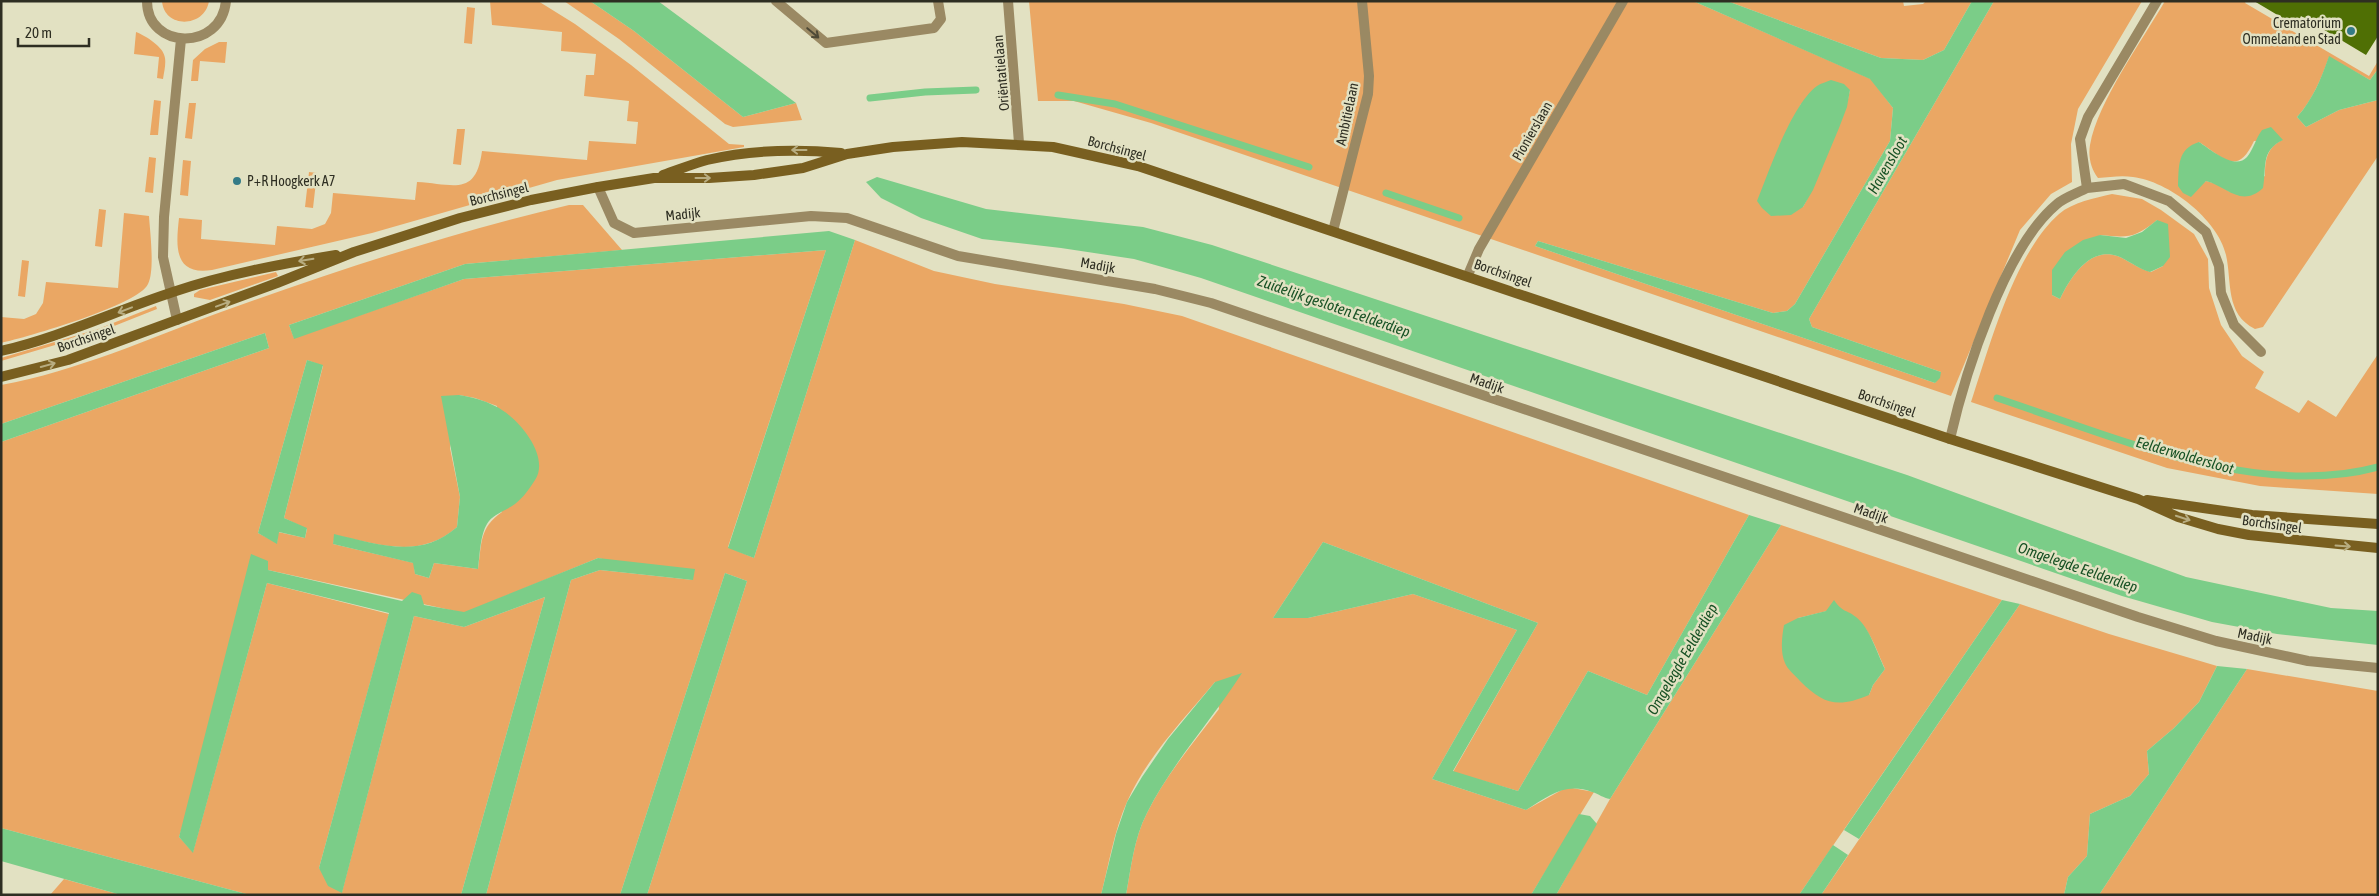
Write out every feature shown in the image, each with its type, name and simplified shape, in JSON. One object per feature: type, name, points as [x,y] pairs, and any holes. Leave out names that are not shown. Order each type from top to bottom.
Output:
[{"type":"main road","name":"Borchsingel","points":[[1,377],[68,360],[354,252],[460,218],[532,200],[598,186],[654,178],[709,178],[754,175],[804,168],[846,154],[893,147],[962,142],[1019,143],[1088,153],[1138,166],[1468,275],[1950,439],[2138,499],[2178,517],[2218,529],[2286,540],[2378,548]]},
{"type":"main road","name":"Borchsingel","points":[[654,178],[708,160],[751,154],[799,150],[846,154]]},
{"type":"main road","name":"Borchsingel","points":[[1,351],[84,326],[171,292],[271,265],[354,252]]},
{"type":"main road","name":"Borchsingel","points":[[2138,499],[2252,515],[2378,524]]},
{"type":"street","points":[[146,1],[150,18],[158,28],[167,35],[181,39],[203,36],[213,30],[220,21],[226,1]]},
{"type":"street","points":[[776,1],[826,43],[934,28],[940,19],[938,1]]},
{"type":"street","name":"Oriëntatielaan","points":[[1008,1],[1019,143]]},
{"type":"street","name":"Ambitielaan","points":[[1333,231],[1368,94],[1369,76],[1362,1]]},
{"type":"street","name":"Pionierslaan","points":[[1468,275],[1479,249],[1624,1]]},
{"type":"street","points":[[2087,188],[2080,138],[2088,117],[2156,1]]},
{"type":"street","points":[[177,320],[163,257],[164,217],[181,39]]},
{"type":"street","points":[[1950,439],[1957,409],[1992,308],[2026,239],[2057,203],[2087,188],[2124,184],[2169,201],[2206,232],[2218,266],[2221,293],[2234,325],[2261,352]]},
{"type":"street","name":"Madijk","points":[[598,186],[614,223],[634,232],[811,216],[847,218],[958,256],[1155,289],[1211,303],[2155,622],[2216,641],[2308,662],[2378,668]]},
{"type":"shaded area","points":[[162,1],[209,1],[206,10],[200,16],[185,22],[170,17],[164,10]]},
{"type":"shaded area","points":[[490,1],[538,1],[575,24],[631,65],[729,144],[744,145],[744,147],[557,180],[372,233],[212,270],[199,271],[190,268],[184,263],[178,248],[179,218],[202,220],[201,239],[275,245],[277,226],[312,229],[325,224],[331,213],[333,193],[415,200],[417,182],[452,185],[469,182],[475,176],[482,151],[587,160],[589,141],[636,144],[638,122],[627,121],[629,101],[584,96],[586,75],[594,75],[596,54],[561,51],[562,32],[492,25]]},
{"type":"shaded area","points":[[564,1],[590,1],[634,31],[743,117],[796,103],[802,120],[733,127],[725,124],[619,39]]},
{"type":"shaded area","points":[[1029,1],[1693,1],[1871,79],[1893,108],[1890,141],[1795,304],[1787,311],[1773,313],[1538,241],[1535,246],[1935,383],[1941,372],[1812,327],[1809,319],[1994,1],[2142,1],[2078,109],[2071,144],[2072,182],[2051,194],[2020,230],[1951,396],[1151,123],[1074,101],[1038,101]],"holes":[[[1850,90],[1838,128],[1803,207],[1758,201],[1780,146],[1801,104]]]},
{"type":"shaded area","points":[[1727,1],[1903,1],[1904,6],[1923,4],[1926,1],[1972,1],[1944,50],[1923,60],[1881,58]]},
{"type":"shaded area","points":[[2165,1],[2246,1],[2245,3],[2369,76],[2378,61],[2378,69],[2370,80],[2329,57],[2316,89],[2297,117],[2306,127],[2339,110],[2378,100],[2378,156],[2263,327],[2255,329],[2245,323],[2239,315],[2234,306],[2226,255],[2221,241],[2213,228],[2190,204],[2176,194],[2147,180],[2129,176],[2098,178],[2092,167],[2089,154],[2090,145],[2102,110],[2111,91]],"holes":[[[2282,140],[2277,143],[2268,155],[2265,176],[2230,192],[2217,184],[2206,181],[2198,187],[2199,142],[2230,161],[2242,159],[2254,141]]]},
{"type":"shaded area","points":[[467,7],[475,8],[472,44],[464,43]]},
{"type":"shaded area","points":[[136,32],[154,42],[164,54],[163,79],[157,78],[159,57],[134,54]]},
{"type":"shaded area","points":[[219,42],[227,42],[225,63],[200,61],[198,81],[191,81],[193,60],[205,49]]},
{"type":"shaded area","points":[[154,100],[161,101],[158,135],[150,135]]},
{"type":"shaded area","points":[[189,103],[196,103],[192,139],[185,138]]},
{"type":"shaded area","points":[[457,129],[465,129],[461,165],[453,164]]},
{"type":"shaded area","points":[[149,157],[156,158],[153,193],[145,192]]},
{"type":"shaded area","points":[[183,160],[191,161],[188,196],[180,195]]},
{"type":"shaded area","points":[[309,172],[317,173],[313,208],[305,207]]},
{"type":"shaded area","points":[[2112,194],[2142,199],[2194,234],[2208,259],[2209,288],[2221,325],[2242,356],[2264,372],[2255,388],[2299,413],[2308,400],[2336,417],[2378,354],[2378,494],[2260,486],[2167,468],[1971,402],[2005,302],[2016,276],[2043,231],[2059,214],[2077,203]],"holes":[[[2157,220],[2163,266],[2151,272],[2139,268],[2122,258],[2101,255],[2092,258],[2084,264],[2070,281],[2060,299],[2052,295],[2100,235],[2131,235],[2143,230]]]},
{"type":"shaded area","points":[[569,205],[583,205],[622,250],[465,264],[289,325],[294,338],[464,279],[826,250],[728,547],[754,558],[855,240],[934,271],[995,284],[1124,304],[1182,316],[1749,515],[1647,695],[1588,671],[1518,791],[1453,772],[1538,623],[1323,542],[1273,618],[1308,618],[1413,594],[1517,630],[1432,779],[1526,810],[1567,787],[1594,792],[1531,895],[1126,895],[1136,843],[1154,799],[1219,709],[1215,682],[1166,739],[1135,786],[1119,824],[1101,895],[647,895],[747,581],[725,573],[620,895],[486,895],[571,580],[600,570],[693,580],[598,558],[464,613],[268,570],[268,561],[179,837],[193,852],[267,583],[389,614],[319,868],[342,892],[414,616],[464,627],[545,597],[461,895],[250,895],[1,828],[1,442],[269,348],[265,333],[1,424],[1,385],[85,363],[307,282],[437,240]],"holes":[[[307,360],[323,366],[284,518],[307,529],[305,538],[278,532],[277,543],[258,533]],[[459,395],[475,398],[497,406],[502,512],[485,530],[478,569],[434,563],[429,578],[415,574],[414,563],[333,544],[335,535],[383,545],[413,546],[443,537],[457,527],[460,497],[450,448]]]},
{"type":"shaded area","points":[[99,209],[106,210],[102,247],[95,246]]},
{"type":"shaded area","points":[[124,213],[149,216],[152,251],[148,284],[140,292],[125,301],[104,310],[81,319],[1,343],[1,317],[24,319],[36,314],[43,303],[46,282],[118,288]]},
{"type":"shaded area","points":[[22,260],[29,261],[25,297],[18,296]]},
{"type":"shaded area","points":[[276,272],[278,276],[210,300],[194,297],[194,294],[200,290]]},
{"type":"shaded area","points":[[156,306],[157,309],[99,332],[1,361],[1,358],[98,329]]},
{"type":"shaded area","points":[[1781,525],[2002,600],[1799,895],[1556,895],[1610,799]],"holes":[[[1827,611],[1850,615],[1865,628],[1885,669],[1873,685],[1869,695],[1798,618]]]},
{"type":"shaded area","points":[[2020,604],[2109,634],[2217,666],[2199,702],[2174,728],[2147,751],[2149,774],[2130,796],[2090,814],[2087,856],[2068,877],[2064,895],[1821,895]]},
{"type":"shaded area","points":[[2247,669],[2378,691],[2378,895],[2099,895]]},
{"type":"shaded area","points":[[64,879],[121,895],[50,895]]},
{"type":"water","points":[[590,1],[658,1],[796,103],[743,117],[634,31]]},
{"type":"water","name":"Havensloot","points":[[1693,1],[1727,1],[1881,58],[1923,60],[1944,50],[1972,1],[1994,1],[1809,319],[1812,327],[1941,372],[1940,378],[1935,383],[1535,246],[1538,241],[1773,313],[1787,311],[1795,304],[1890,141],[1893,108],[1870,79]]},
{"type":"water","points":[[2329,56],[2370,80],[2378,69],[2378,100],[2339,110],[2306,127],[2297,117],[2308,103],[2316,88]]},
{"type":"water","points":[[1831,80],[1844,84],[1850,90],[1847,107],[1813,190],[1803,207],[1791,215],[1771,216],[1757,201],[1782,139],[1790,122],[1808,95],[1819,85]]},
{"type":"water","points":[[2271,127],[2283,140],[2276,144],[2268,154],[2263,188],[2255,194],[2241,196],[2206,181],[2191,197],[2183,193],[2178,186],[2181,159],[2183,154],[2192,145],[2199,142],[2216,154],[2229,160],[2242,161],[2249,154],[2262,130]]},
{"type":"water","points":[[877,177],[986,209],[1143,227],[1212,245],[1907,475],[2186,577],[2331,608],[2378,611],[2378,645],[2277,634],[2212,622],[2122,596],[1201,278],[1134,259],[982,239],[921,218],[881,198],[866,182]]},
{"type":"water","points":[[2157,220],[2168,224],[2170,257],[2163,266],[2150,272],[2122,258],[2101,255],[2092,258],[2084,264],[2070,281],[2060,299],[2052,295],[2052,270],[2065,252],[2083,240],[2100,235],[2126,238],[2142,232]]},
{"type":"water","points":[[829,231],[855,240],[754,558],[728,548],[826,250],[464,279],[294,339],[289,325],[465,264]]},
{"type":"water","points":[[265,333],[269,348],[1,442],[1,424]]},
{"type":"water","points":[[307,360],[323,365],[284,518],[307,528],[305,538],[279,532],[277,544],[258,533]]},
{"type":"water","points":[[459,395],[491,404],[513,418],[529,438],[539,460],[539,470],[526,493],[515,504],[492,518],[486,526],[481,544],[478,569],[434,563],[429,578],[415,574],[413,563],[333,544],[334,534],[382,545],[413,546],[443,537],[457,527],[460,497],[441,396]]},
{"type":"water","name":"Omgelegde Eelderdiep","points":[[1749,515],[1781,525],[1610,799],[1582,789],[1565,790],[1550,796],[1526,810],[1432,779],[1517,630],[1413,594],[1308,618],[1273,618],[1323,542],[1538,623],[1453,771],[1518,791],[1588,671],[1647,695]]},
{"type":"water","points":[[251,554],[268,561],[268,570],[402,601],[412,592],[421,595],[424,605],[464,612],[598,558],[695,569],[693,580],[600,570],[571,580],[486,895],[461,895],[545,597],[464,627],[414,616],[342,893],[328,886],[319,868],[389,613],[267,583],[193,853],[179,837]]},
{"type":"water","points":[[725,573],[747,581],[647,895],[620,895]]},
{"type":"water","points":[[1834,600],[1842,609],[1861,622],[1873,641],[1885,669],[1873,685],[1869,695],[1840,703],[1824,699],[1809,689],[1786,665],[1782,649],[1784,625],[1798,618],[1826,611]]},
{"type":"water","points":[[2002,600],[2020,604],[1859,839],[1844,830]]},
{"type":"water","points":[[2217,666],[2247,669],[2099,895],[2064,895],[2068,877],[2087,856],[2090,814],[2130,796],[2149,774],[2147,751],[2174,728],[2199,702]]},
{"type":"water","points":[[1242,673],[1180,759],[1147,813],[1136,843],[1126,895],[1101,895],[1116,834],[1127,802],[1142,777],[1168,739],[1215,682]]},
{"type":"water","points":[[1579,814],[1590,816],[1597,824],[1556,895],[1531,895]]},
{"type":"water","points":[[1,828],[250,895],[121,895],[1,861]]},
{"type":"water","points":[[1833,845],[1848,855],[1821,895],[1799,895]]},
{"type":"building","name":"Crematorium Ommeland en Stad","points":[[2254,1],[2378,1],[2378,36],[2366,55],[2301,16],[2296,26]]},
{"type":"waterway","points":[[870,98],[925,92],[976,90]]},
{"type":"waterway","points":[[1058,95],[1115,104],[1309,167]]},
{"type":"waterway","points":[[1386,193],[1459,218]]},
{"type":"waterway","name":"Eelderwoldersloot","points":[[1997,398],[2136,445],[2185,459],[2235,470],[2284,475],[2332,475],[2378,467]]},
{"type":"place","name":"Crematorium Ommeland en Stad","points":[[2351,31]]},
{"type":"place","name":"P+R Hoogkerk A7","points":[[237,181]]},
{"type":"water label","name":"Zuidelijk gesloten Eelderdiep","points":[[1334,306]]}]
